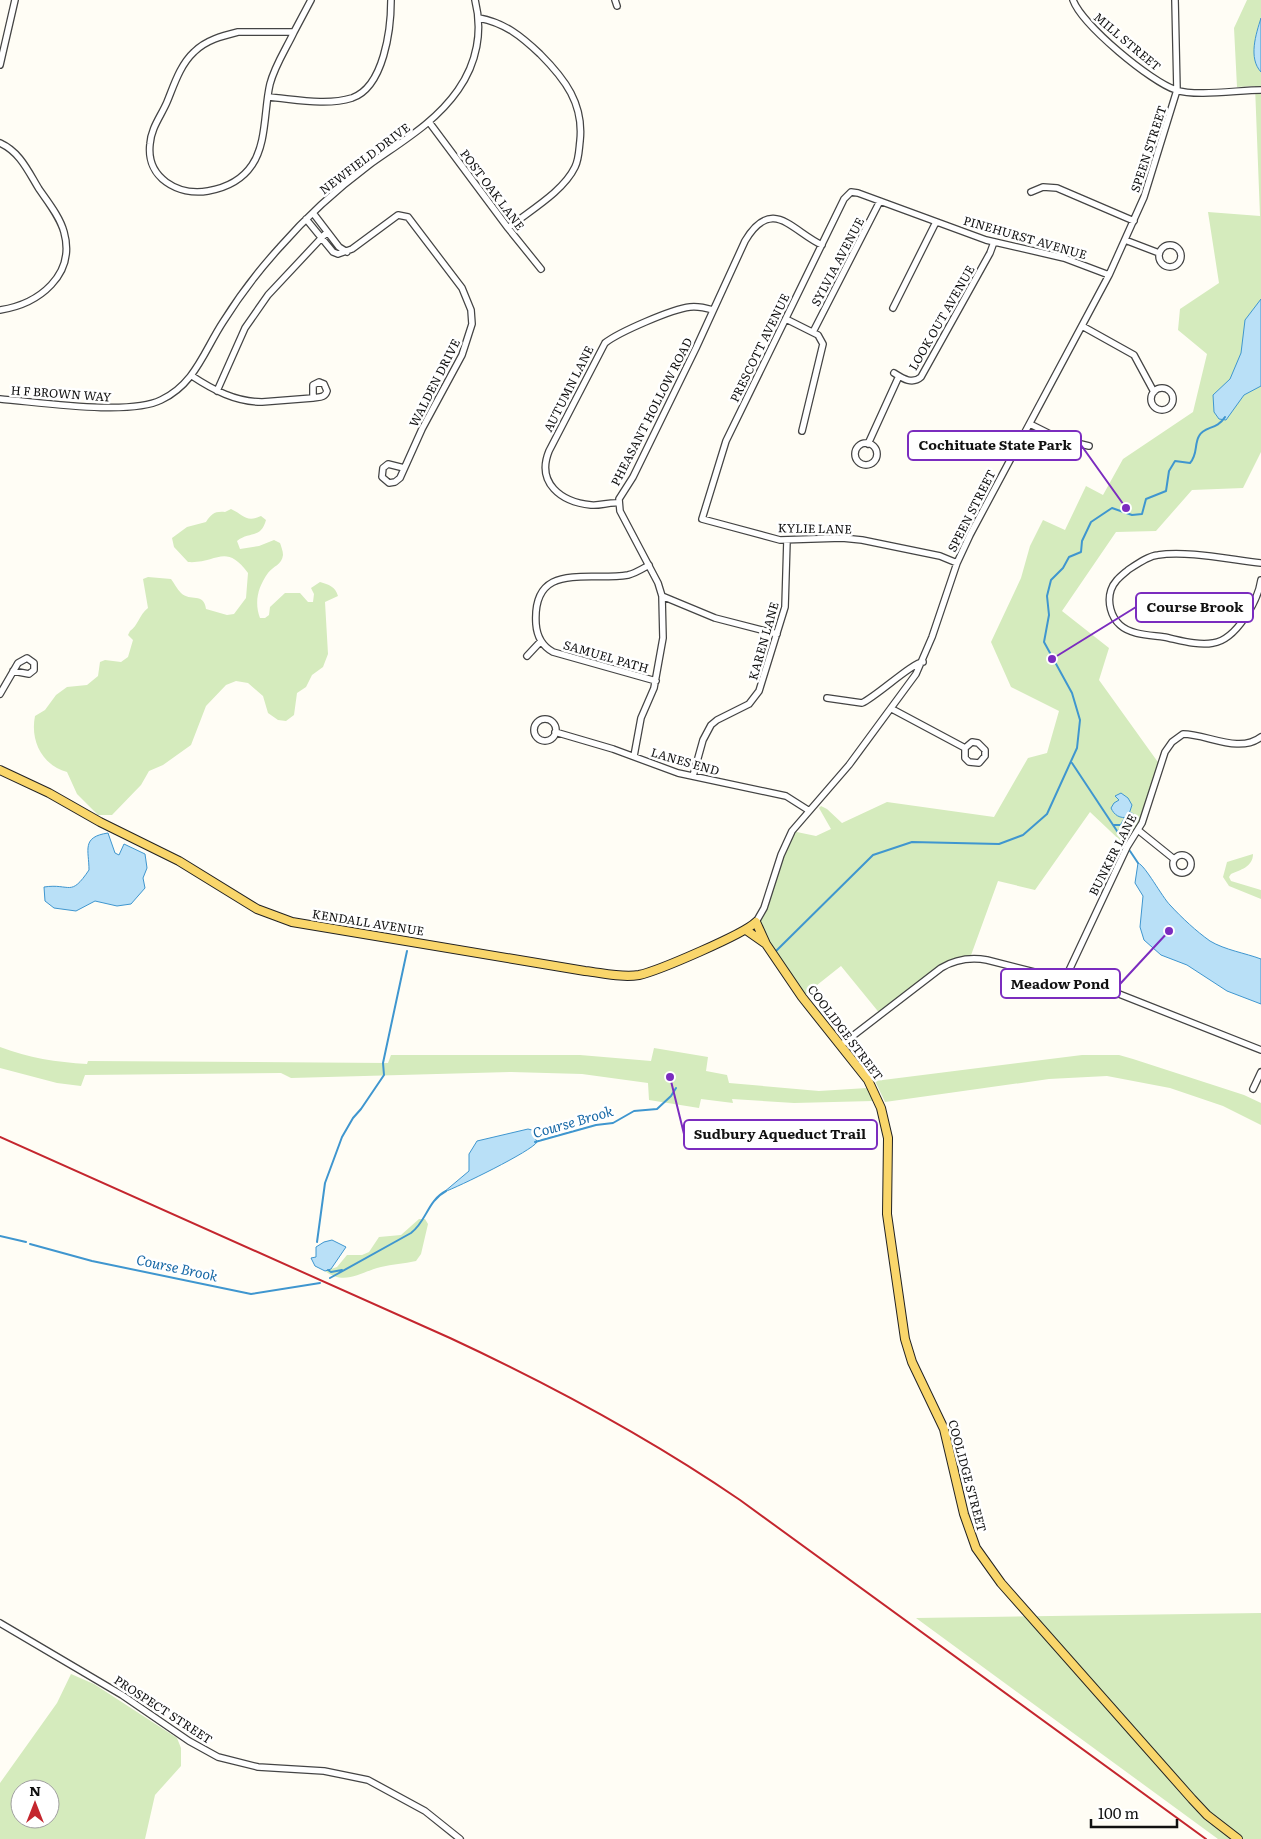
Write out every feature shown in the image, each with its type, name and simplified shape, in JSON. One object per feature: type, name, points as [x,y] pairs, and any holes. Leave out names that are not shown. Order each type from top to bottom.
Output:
[{"type":"main road","name":"KENDALL AVENUE","points":[[0,770],[49,793],[100,822],[180,861],[257,909],[292,922],[629,976],[650,972],[746,930],[756,922]]},
{"type":"main road","name":"COOLIDGE STREET","points":[[756,922],[766,944],[802,997],[868,1080],[883,1111],[888,1142],[887,1214],[904,1339],[912,1362],[944,1429],[964,1514],[976,1548],[1006,1588],[1192,1799],[1207,1815],[1238,1839]]},
{"type":"main road","name":"COOLIDGE STREET","points":[[746,930],[766,944]]},
{"type":"street","points":[[0,65],[15,0]]},
{"type":"street","points":[[294,32],[238,32],[204,43],[192,53],[182,67],[153,128],[150,158],[162,180],[170,186],[201,192],[217,190],[245,175],[258,154],[268,97],[278,63],[311,0]]},
{"type":"street","points":[[268,97],[337,101],[352,98],[362,92],[375,75],[389,34],[391,0]]},
{"type":"street","name":"NEWFIELD DRIVE","points":[[120,408],[136,408],[154,404],[178,390],[192,376],[216,332],[244,291],[306,219],[362,170],[429,122],[452,98],[470,70],[476,49],[479,18],[475,0]]},
{"type":"street","name":"MILL STREET","points":[[1073,0],[1082,16],[1094,29],[1144,70],[1177,90]]},
{"type":"street","name":"SPEEN STREET","points":[[756,922],[764,908],[788,838],[808,810],[839,777],[892,709],[923,662],[957,563],[1109,275],[1134,221],[1152,173],[1177,90],[1175,0]]},
{"type":"street","points":[[479,18],[495,21],[509,28],[561,75],[574,98],[580,121],[579,151],[576,165],[569,177],[508,228]]},
{"type":"street","points":[[1177,90],[1191,92],[1261,90]]},
{"type":"street","name":"POST OAK LANE","points":[[429,122],[541,269]]},
{"type":"street","points":[[0,144],[19,156],[60,222],[66,248],[62,269],[46,291],[30,301],[0,310]]},
{"type":"street","points":[[1031,192],[1043,187],[1057,188],[1134,221]]},
{"type":"street","name":"PINEHURST AVENUE","points":[[850,192],[994,242],[1064,258],[1109,275]]},
{"type":"street","name":"PRESCOTT AVENUE","points":[[702,519],[723,448],[844,199],[850,192]]},
{"type":"street","name":"SYLVIA AVENUE","points":[[816,334],[880,201]]},
{"type":"street","points":[[313,212],[339,247],[347,252]]},
{"type":"street","name":"WALDEN DRIVE","points":[[347,252],[398,215],[408,217],[416,223],[462,288],[471,310],[470,332],[462,356],[430,413],[404,468]]},
{"type":"street","points":[[306,219],[333,252],[342,254],[347,252]]},
{"type":"street","name":"PHEASANT HOLLOW ROAD","points":[[634,756],[644,710],[652,698],[656,681],[663,638],[662,596],[649,565],[620,511],[618,503],[633,477],[745,241],[754,228],[761,222],[776,219],[784,220],[792,223],[822,245]]},
{"type":"street","points":[[893,308],[918,262],[936,222]]},
{"type":"street","points":[[217,391],[245,328],[268,295],[327,232]]},
{"type":"street","points":[[1125,240],[1159,253]]},
{"type":"street","name":"LOOK OUT AVENUE","points":[[868,444],[896,375],[912,381],[921,377],[990,253],[994,242]]},
{"type":"street","name":"AUTUMN LANE","points":[[618,503],[588,505],[558,493],[550,484],[545,474],[545,462],[549,451],[605,343],[618,335],[680,309],[697,306],[713,310]]},
{"type":"street","points":[[786,319],[816,334],[823,344],[807,401],[802,431]]},
{"type":"street","points":[[1082,326],[1134,355],[1154,392]]},
{"type":"street","points":[[192,376],[217,391],[255,402],[312,398]]},
{"type":"street","name":"H F BROWN WAY","points":[[0,399],[120,408]]},
{"type":"street","points":[[1030,424],[1060,439],[1089,446]]},
{"type":"street","name":"KYLIE LANE","points":[[702,519],[786,540],[856,539],[940,556],[957,563]]},
{"type":"street","name":"KAREN LANE","points":[[693,776],[703,740],[711,725],[749,704],[755,699],[762,683],[786,597],[786,540]]},
{"type":"street","points":[[1261,563],[1171,554],[1151,557],[1135,566],[1116,581],[1110,596],[1111,612],[1121,626],[1135,632],[1203,643],[1218,642],[1231,634],[1250,610],[1258,594],[1261,580]]},
{"type":"street","points":[[527,656],[541,641],[537,630],[536,612],[541,594],[550,584],[564,578],[627,575],[649,565]]},
{"type":"street","points":[[662,596],[715,618],[777,634]]},
{"type":"street","name":"SAMUEL PATH","points":[[541,641],[548,648],[559,654],[656,681]]},
{"type":"street","points":[[827,698],[862,703],[895,682],[913,664],[923,662]]},
{"type":"street","points":[[0,694],[13,671]]},
{"type":"street","points":[[892,709],[965,748]]},
{"type":"street","name":"LANES END","points":[[556,732],[634,756],[666,769],[777,793],[794,799],[808,810]]},
{"type":"street","name":"BUNKER LANE","points":[[1065,979],[1127,847],[1138,830],[1163,758],[1172,742],[1177,737],[1189,734],[1243,744],[1255,742],[1261,737]]},
{"type":"street","points":[[1138,830],[1174,859]]},
{"type":"street","points":[[841,1045],[934,973],[955,961],[978,958],[1127,996],[1261,1050]]},
{"type":"street","points":[[1253,1089],[1261,1072]]},
{"type":"street","name":"PROSPECT STREET","points":[[0,1623],[122,1694],[188,1741],[218,1757],[258,1768],[324,1770],[368,1780],[425,1811],[460,1839]]},
{"type":"green space","points":[[1247,0],[1261,0],[1261,452],[1243,488],[1192,490],[1156,531],[1116,532],[1062,611],[1109,648],[1099,680],[1160,765],[1145,815],[1127,847],[1090,812],[1035,890],[998,881],[970,958],[955,961],[881,1015],[841,966],[802,997],[756,922],[792,831],[816,836],[831,829],[819,808],[821,806],[842,823],[887,802],[994,817],[1028,758],[1047,753],[1059,711],[1011,687],[991,642],[1021,578],[1030,546],[1043,520],[1065,530],[1086,486],[1103,495],[1123,459],[1193,412],[1207,354],[1178,330],[1180,309],[1219,283],[1208,212],[1260,216],[1255,86],[1237,87],[1234,28]]},
{"type":"green space","points":[[231,509],[248,518],[252,519],[261,516],[266,520],[261,530],[237,541],[240,549],[259,546],[274,540],[280,543],[282,550],[281,561],[268,573],[259,589],[257,606],[260,618],[265,618],[269,615],[270,607],[285,593],[300,593],[308,602],[313,602],[314,594],[311,588],[320,582],[331,586],[337,593],[338,596],[325,602],[328,654],[323,667],[312,675],[306,687],[297,693],[294,715],[286,721],[278,720],[268,713],[263,696],[248,683],[236,681],[226,685],[206,706],[191,745],[163,765],[149,771],[141,785],[112,815],[98,815],[77,794],[67,772],[51,764],[40,751],[34,734],[35,716],[45,710],[56,695],[67,687],[87,685],[98,676],[100,662],[105,660],[121,662],[128,657],[133,640],[128,635],[148,608],[143,579],[148,577],[171,579],[185,596],[203,601],[206,609],[227,615],[234,614],[246,598],[248,573],[233,558],[227,556],[198,562],[188,562],[174,547],[172,538],[187,527],[206,522],[214,514]]},
{"type":"green space","points":[[1253,854],[1248,865],[1229,877],[1231,881],[1261,890],[1261,899],[1229,886],[1223,877],[1227,862]]},
{"type":"green space","points":[[0,1047],[43,1059],[87,1064],[88,1061],[388,1063],[391,1055],[580,1055],[651,1061],[654,1048],[708,1057],[706,1071],[727,1075],[729,1083],[819,1091],[867,1088],[873,1101],[794,1103],[732,1099],[733,1103],[701,1099],[699,1108],[649,1100],[648,1083],[582,1074],[511,1072],[291,1078],[281,1073],[85,1075],[81,1086],[57,1083],[0,1068]]},
{"type":"green space","points":[[1082,1055],[1119,1055],[1244,1095],[1261,1103],[1261,1125],[1223,1106],[1170,1088],[1107,1076],[1049,1079],[885,1102],[875,1081]]},
{"type":"green space","points":[[419,1219],[425,1219],[428,1224],[421,1254],[416,1261],[385,1266],[346,1278],[332,1275],[325,1271],[337,1267],[347,1255],[362,1255],[369,1252],[379,1237],[401,1235]]},
{"type":"green space","points":[[1261,1613],[1261,1839],[1218,1839],[916,1618]]},
{"type":"green space","points":[[71,1674],[94,1684],[177,1738],[181,1748],[181,1766],[155,1795],[145,1839],[0,1839],[0,1783],[57,1703]]},
{"type":"water","points":[[1261,18],[1261,72],[1255,60],[1254,46]]},
{"type":"water","points":[[1261,299],[1261,386],[1244,395],[1226,420],[1219,419],[1214,412],[1213,395],[1230,379],[1241,353],[1245,320]]},
{"type":"water","points":[[1121,793],[1128,798],[1132,805],[1128,817],[1118,816],[1111,808],[1119,800],[1115,796]]},
{"type":"water","points":[[108,833],[115,853],[119,855],[124,844],[145,854],[147,868],[143,878],[145,888],[131,904],[117,906],[95,901],[76,911],[54,908],[45,901],[44,887],[70,888],[83,879],[89,870],[88,846],[90,841],[99,835]]},
{"type":"water","points":[[1138,863],[1145,869],[1170,905],[1210,941],[1222,947],[1261,959],[1261,1004],[1227,991],[1187,965],[1161,955],[1144,940],[1140,927],[1143,896],[1135,883]]},
{"type":"water","points":[[528,1129],[532,1130],[537,1142],[532,1147],[444,1192],[469,1171],[469,1154],[477,1141]]},
{"type":"water","points":[[332,1240],[346,1247],[331,1269],[325,1271],[315,1266],[311,1258],[316,1257],[316,1247]]},
{"type":"waterway","name":"Course Brook","points":[[776,951],[873,855],[912,842],[999,844],[1023,835],[1047,814],[1077,748],[1080,720],[1072,693],[1044,642],[1049,615],[1047,596],[1051,580],[1063,568],[1069,557],[1081,552],[1082,541],[1091,522],[1112,508],[1132,515],[1142,514],[1146,499],[1166,491],[1169,471],[1175,461],[1190,463],[1201,433],[1218,424],[1225,417]]},
{"type":"waterway","points":[[1072,763],[1123,840]]},
{"type":"waterway","points":[[1122,838],[1131,826],[1133,815],[1131,813]]},
{"type":"waterway","points":[[1114,825],[1121,825],[1125,818]]},
{"type":"waterway","points":[[1130,851],[1138,863]]},
{"type":"waterway","points":[[317,1242],[325,1183],[342,1137],[353,1118],[384,1075],[383,1063],[407,951]]},
{"type":"waterway","name":"Course Brook","points":[[535,1142],[596,1125],[613,1123],[634,1111],[657,1109],[671,1096],[676,1088]]},
{"type":"waterway","name":"Course Brook","points":[[330,1278],[411,1233],[421,1223],[435,1200],[446,1191]]},
{"type":"waterway","name":"Course Brook","points":[[0,1236],[26,1242]]},
{"type":"waterway","name":"Course Brook","points":[[30,1244],[92,1261],[251,1294],[320,1283]]},
{"type":"waterway","name":"Course Brook","points":[[328,1270],[331,1272],[342,1270]]},
{"type":"railway","points":[[0,1137],[450,1338],[562,1393],[634,1433],[740,1500],[1206,1839]]},
{"type":"place","name":"Cochituate State Park","points":[[1126,508]]},
{"type":"place","name":"Course Brook","points":[[1052,659]]},
{"type":"place","name":"Meadow Pond","points":[[1169,931]]},
{"type":"place","name":"Sudbury Aqueduct Trail","points":[[670,1077]]}]
